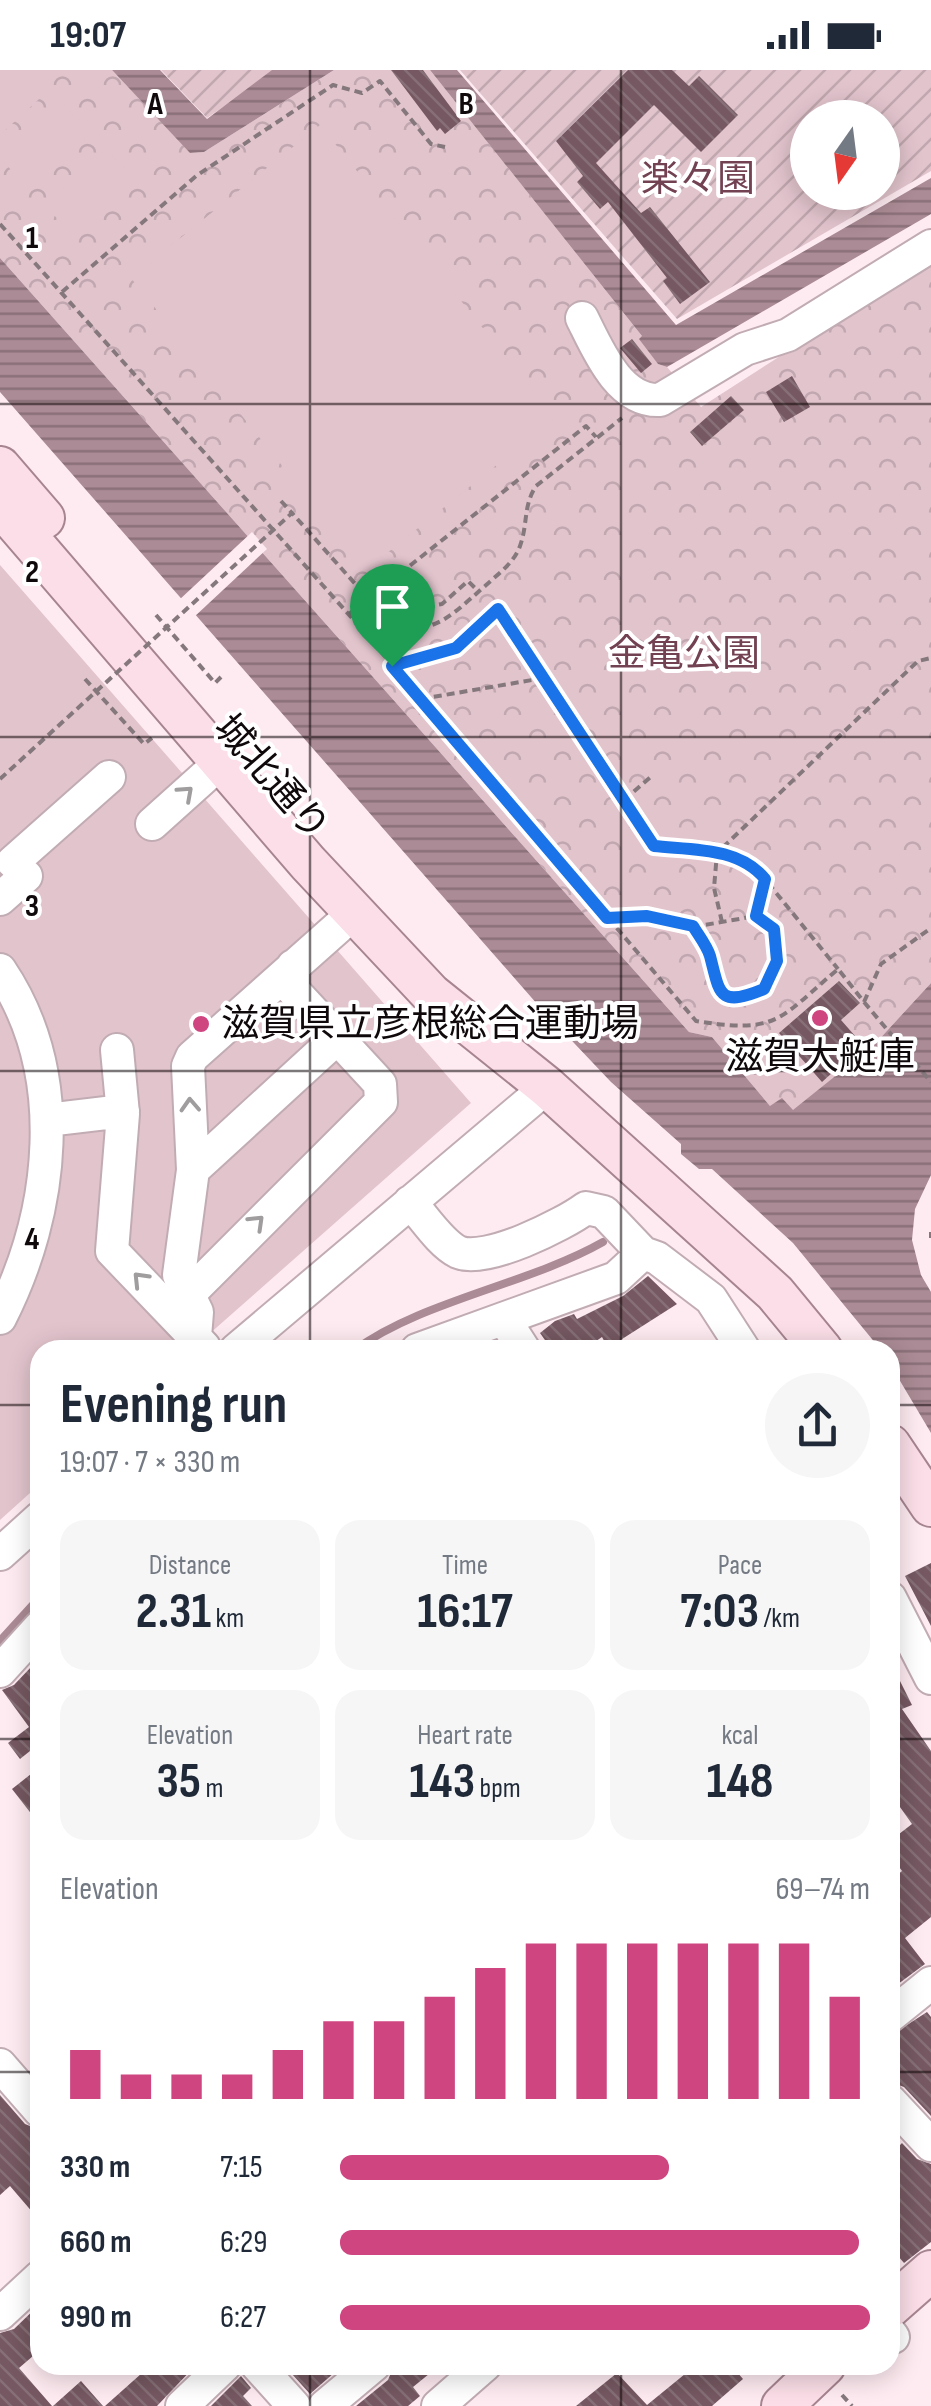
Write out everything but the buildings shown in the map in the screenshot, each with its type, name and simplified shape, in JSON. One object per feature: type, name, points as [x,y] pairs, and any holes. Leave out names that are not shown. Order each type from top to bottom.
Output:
[{"type":"main road","name":"城北通り","points":[[0,466],[546,1087]]},
{"type":"main road","name":"城北通り","points":[[0,505],[354,913],[431,994],[546,1087],[776,1292],[814,1340]]},
{"type":"main road","points":[[900,1460],[931,1506]]},
{"type":"main road","points":[[900,2314],[931,2271]]},
{"type":"main road","points":[[782,2406],[815,2375]]},
{"type":"street","points":[[582,318],[600,354],[626,388],[634,396],[660,400],[744,349],[788,335],[931,246]]},
{"type":"street","points":[[152,824],[221,762]]},
{"type":"street","points":[[0,898],[10,860],[109,777]]},
{"type":"street","points":[[201,1340],[198,1312],[179,1274],[192,1170],[188,1066],[192,1057],[354,913]]},
{"type":"street","points":[[190,1292],[381,1102],[380,1084],[293,990],[293,966]]},
{"type":"street","points":[[0,970],[31,1038],[47,1120],[46,1178],[37,1232],[0,1318]]},
{"type":"street","points":[[192,1170],[336,1039]]},
{"type":"street","points":[[116,1050],[122,1111],[121,1180],[112,1251],[197,1340]]},
{"type":"street","points":[[248,1340],[546,1087]]},
{"type":"street","points":[[47,1120],[122,1111]]},
{"type":"street","points":[[410,1202],[454,1251],[476,1258],[568,1222],[586,1208],[604,1212],[643,1253],[657,1258],[711,1299],[738,1340]]},
{"type":"street","points":[[445,1340],[616,1278],[643,1253]]},
{"type":"street","points":[[504,1319],[518,1340]]},
{"type":"street","points":[[0,1554],[30,1527]]},
{"type":"street","points":[[900,1618],[931,1678]]},
{"type":"street","points":[[0,1671],[30,1638]]},
{"type":"street","points":[[900,2008],[931,1983]]},
{"type":"street","points":[[0,2064],[30,2099]]},
{"type":"street","points":[[0,2314],[30,2286]]},
{"type":"street","points":[[182,2406],[215,2375]]},
{"type":"street","points":[[266,2375],[294,2406]]},
{"type":"street","points":[[325,2406],[362,2375]]},
{"type":"street","points":[[438,2406],[474,2375]]},
{"type":"path","points":[[62,292],[196,176],[333,85],[362,93],[380,81],[431,144],[445,147]]},
{"type":"path","points":[[0,224],[349,614],[696,1022],[736,1027],[774,1024],[838,969]]},
{"type":"path","points":[[349,614],[586,426],[596,437]]},
{"type":"path","points":[[281,501],[391,620],[410,628],[430,627],[450,618],[510,564],[520,548],[528,500],[536,486],[603,432]]},
{"type":"path","points":[[0,779],[292,513]]},
{"type":"path","points":[[383,588],[408,610],[442,604],[468,580],[478,593]]},
{"type":"path","points":[[392,666],[456,648],[498,609],[654,846],[717,853],[751,862],[931,1082]]},
{"type":"path","points":[[156,615],[215,683],[221,678]]},
{"type":"path","points":[[722,922],[714,888],[717,853],[918,660],[931,658]]},
{"type":"path","points":[[421,700],[544,678]]},
{"type":"path","points":[[85,679],[144,744],[152,738]]},
{"type":"path","points":[[624,800],[652,775]]},
{"type":"path","points":[[756,916],[765,879]]},
{"type":"path","points":[[607,918],[647,916],[693,926],[756,916],[774,929],[777,961],[764,989],[741,998],[724,994],[713,981],[709,953],[693,926]]},
{"type":"path","points":[[864,1002],[882,964],[931,928]]},
{"type":"green space","name":"金亀公園","points":[[0,70],[112,70],[191,153],[204,152],[334,70],[430,70],[642,336],[658,364],[667,367],[701,407],[931,259],[931,983],[874,1045],[793,1111],[770,1106],[712,1037],[689,1032],[0,258]]},
{"type":"green space","points":[[13,70],[33,70],[51,88],[0,135],[0,82]]},
{"type":"green space","points":[[161,70],[277,70],[207,118]]},
{"type":"green space","name":"楽々園","points":[[460,70],[931,70],[931,171],[900,189],[900,100],[790,100],[790,210],[864,210],[677,319]]},
{"type":"green space","points":[[64,105],[91,133],[29,190],[3,161]]},
{"type":"green space","points":[[320,125],[555,418],[366,570],[131,278]]},
{"type":"green space","points":[[106,149],[133,177],[71,234],[45,205]]},
{"type":"green space","name":"滋賀県立彦根総合運動場","points":[[0,565],[471,1103],[202,1340],[30,1340],[30,1493],[0,1520]]},
{"type":"shaded area","points":[[112,70],[160,70],[207,119],[272,70],[334,70],[204,152],[190,153]]},
{"type":"shaded area","points":[[430,70],[457,70],[676,325],[875,210],[900,210],[900,196],[931,178],[931,214],[667,367],[658,364],[639,339],[642,336]]},
{"type":"shaded area","points":[[0,258],[689,1032],[712,1037],[770,1106],[782,1098],[793,1110],[874,1045],[931,983],[931,1175],[915,1209],[912,1240],[921,1275],[931,1292],[931,1433],[900,1381],[900,1340],[873,1340],[793,1243],[712,1169],[699,1169],[681,1154],[681,1144],[611,1082],[538,1005],[0,392]]},
{"type":"pier","points":[[252,532],[267,549],[193,618],[178,601]]},
{"type":"waterway","points":[[370,1340],[410,1319],[542,1270],[603,1242]]},
{"type":"waterway","points":[[0,1641],[30,1608]]},
{"type":"place","name":"滋賀大艇庫","points":[[820,1018]]},
{"type":"place","name":"滋賀県立彦根総合運動場","points":[[201,1024]]},
{"type":"route","points":[[498,609],[654,846],[717,853],[751,862],[765,879],[756,916],[774,929],[777,961],[764,989],[741,998],[724,994],[713,981],[709,953],[693,926],[647,916],[607,918],[392,666],[456,648],[480,630],[498,609]]}]
